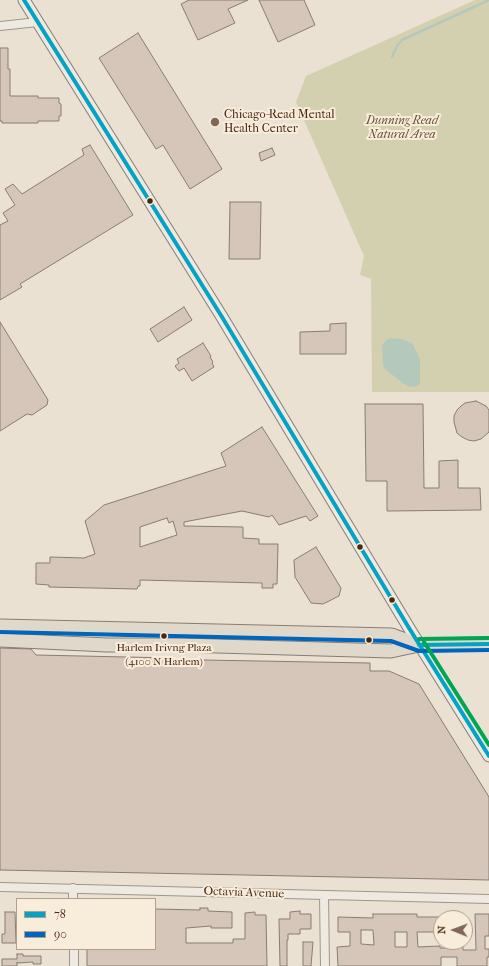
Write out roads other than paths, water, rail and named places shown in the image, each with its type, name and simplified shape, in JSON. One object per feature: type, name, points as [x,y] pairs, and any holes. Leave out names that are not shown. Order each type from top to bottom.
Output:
[{"type":"main road","points":[[24,0],[286,423],[419,645],[489,756]]},
{"type":"main road","points":[[0,626],[392,635],[419,645]]},
{"type":"main road","points":[[38,627],[38,642]]},
{"type":"main road","points":[[0,640],[107,645],[198,645],[391,651],[419,645],[489,644]]},
{"type":"street","points":[[0,26],[38,22]]},
{"type":"street","name":"Octavia Avenue","points":[[0,887],[489,899]]},
{"type":"street","points":[[72,888],[73,898]]},
{"type":"street","points":[[324,895],[325,966]]},
{"type":"street","points":[[74,950],[74,966]]},
{"type":"waterway","points":[[392,57],[397,46],[402,40],[489,0]]},
{"type":"place","name":"Chicago-Read Mental Health Center","points":[[215,122]]},
{"type":"place","name":"Harlem Irivng Plaza (4100 N Harlem)","points":[[164,636]]},
{"type":"park label","name":"Dunning Read Natural Area","points":[[402,128]]}]
